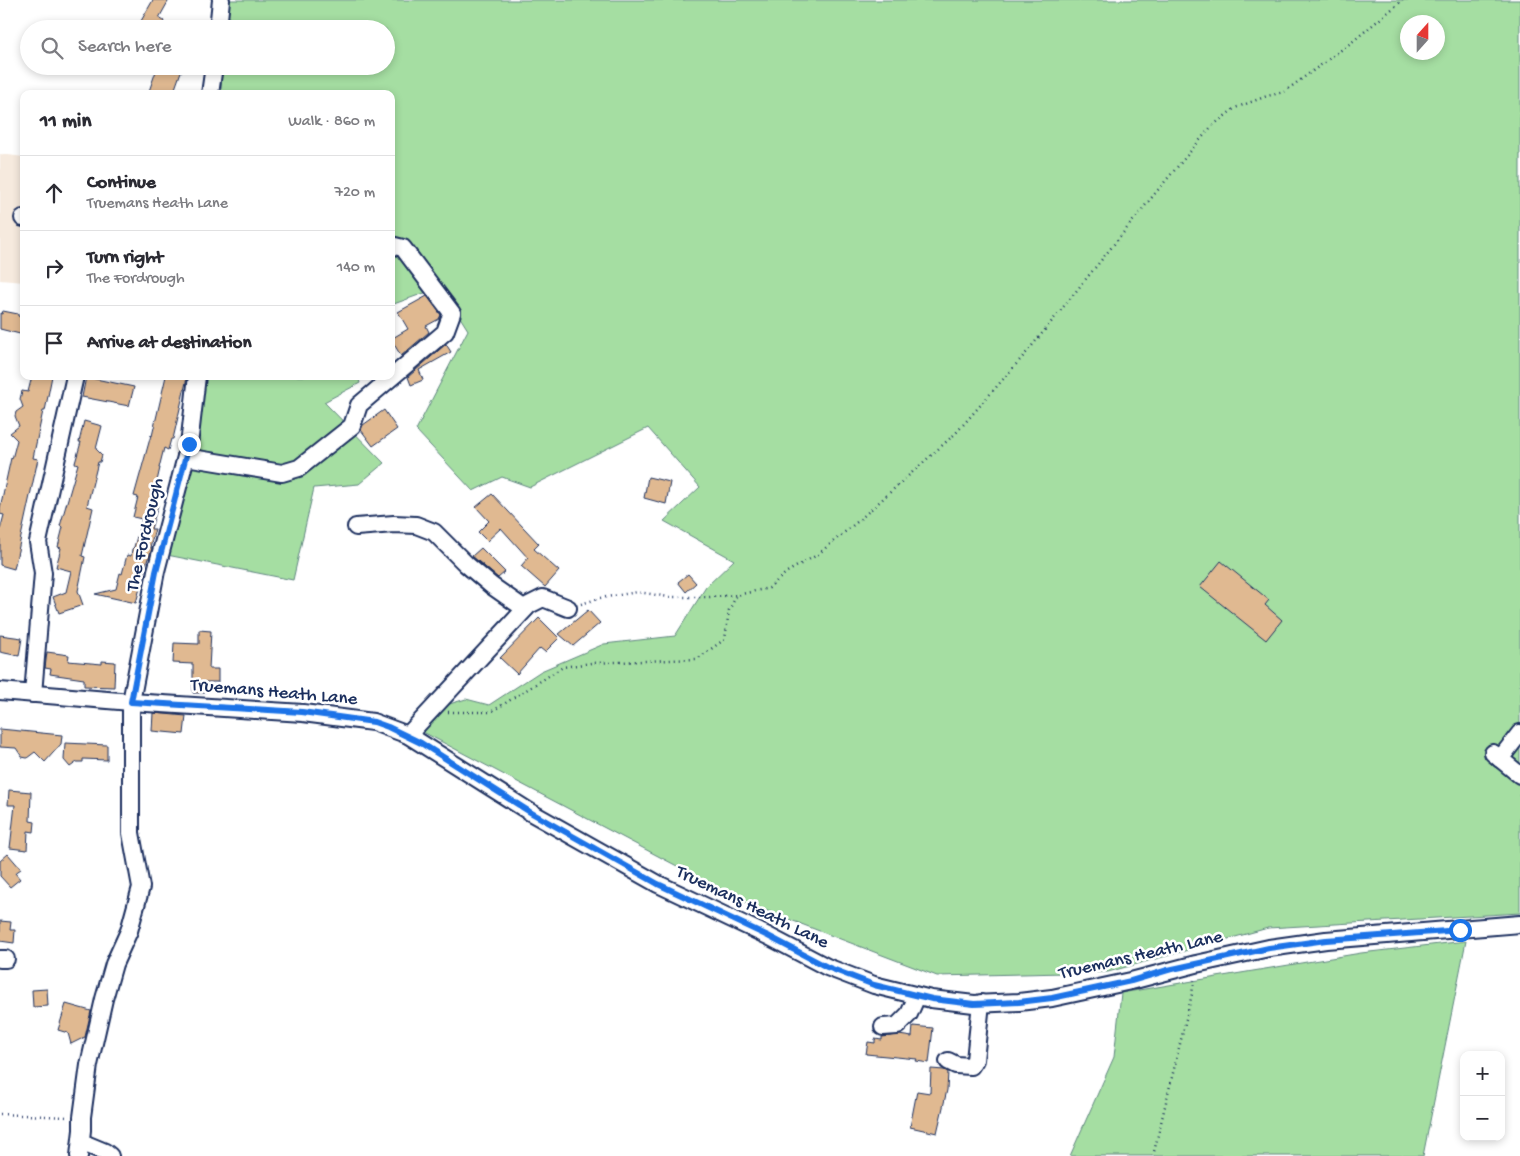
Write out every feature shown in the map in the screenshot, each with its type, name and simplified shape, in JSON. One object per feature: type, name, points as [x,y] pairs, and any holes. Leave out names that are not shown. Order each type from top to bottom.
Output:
[{"type":"street","points":[[219,20],[221,0]]},
{"type":"street","points":[[211,90],[213,75]]},
{"type":"street","points":[[395,246],[402,248],[452,313],[445,332],[395,374]]},
{"type":"street","points":[[33,694],[43,573],[38,542],[74,380]]},
{"type":"street","name":"The Fordrough","points":[[81,1136],[89,1064],[104,999],[114,964],[130,931],[141,887],[131,834],[131,702],[156,572],[189,444],[197,380]]},
{"type":"street","points":[[186,457],[282,472],[299,468],[352,426],[359,405],[388,380]]},
{"type":"street","points":[[356,526],[416,525],[434,532],[466,564],[492,586],[525,609]]},
{"type":"street","points":[[408,735],[529,605],[543,598],[568,608]]},
{"type":"street","name":"Truemans Heath Lane","points":[[0,691],[131,702],[302,712],[374,722],[408,735],[530,812],[658,884],[768,936],[827,967],[874,985],[932,999],[981,1004],[1052,998],[1261,950],[1326,940],[1506,926],[1519,922]]},
{"type":"street","points":[[1520,733],[1497,756],[1520,775]]},
{"type":"street","points":[[882,1027],[897,1026],[909,1014],[918,996]]},
{"type":"street","points":[[948,1061],[956,1065],[971,1066],[975,1060],[981,1004]]},
{"type":"street","points":[[81,1136],[110,1156]]},
{"type":"path","points":[[568,608],[600,598],[638,592],[670,597],[737,595],[769,588],[787,572],[817,555],[857,522],[956,433],[1027,352],[1211,128],[1235,108],[1284,92],[1352,42],[1403,0]]},
{"type":"path","points":[[445,712],[491,712],[563,667],[591,663],[697,660],[725,639],[730,609],[737,595]]},
{"type":"path","points":[[1152,1156],[1192,994],[1196,964]]},
{"type":"path","points":[[0,1114],[81,1136]]},
{"type":"shaded area","points":[[0,154],[20,156],[20,282],[0,280]]},
{"type":"green space","points":[[225,0],[1520,0],[1520,913],[1268,928],[1108,972],[937,976],[749,904],[423,732],[446,705],[466,699],[489,705],[541,671],[604,644],[675,636],[706,587],[734,560],[664,521],[700,487],[648,428],[530,487],[502,477],[473,491],[416,430],[468,330],[441,287],[395,304],[395,90],[221,90],[222,75],[395,75],[395,20],[224,20]]},
{"type":"green space","points":[[203,380],[359,380],[360,383],[324,402],[384,463],[359,484],[314,488],[293,580],[167,555],[197,452]]},
{"type":"green space","points":[[1466,941],[1423,1156],[1070,1156],[1114,1057],[1121,993],[1361,953]]},
{"type":"building","points":[[153,0],[169,0],[159,18],[162,20],[142,20]]},
{"type":"building","points":[[155,75],[180,75],[174,90],[149,90]]},
{"type":"building","points":[[427,296],[441,315],[439,319],[426,326],[429,332],[401,356],[395,346],[395,337],[408,329],[398,312]]},
{"type":"building","points":[[3,311],[18,314],[20,317],[20,334],[0,329],[0,313],[2,314]]},
{"type":"building","points":[[446,344],[451,352],[419,370],[423,380],[411,385],[408,377]]},
{"type":"building","points":[[31,380],[51,380],[33,458],[38,459],[14,569],[0,565],[0,530],[4,515],[0,514],[0,508],[17,440],[10,433],[19,426],[15,416],[16,412],[23,407],[20,399],[22,391],[28,392]]},
{"type":"building","points":[[85,380],[100,380],[134,387],[129,406],[82,397]]},
{"type":"building","points":[[165,380],[187,380],[173,439],[171,439],[168,450],[164,448],[159,468],[152,503],[158,505],[151,529],[155,529],[150,547],[152,548],[136,603],[95,594],[116,589],[127,555],[131,556],[142,519],[133,517],[138,497],[134,496],[152,436]]},
{"type":"building","points":[[384,410],[397,429],[373,446],[361,430],[363,425]]},
{"type":"building","points":[[84,421],[102,426],[96,449],[102,455],[100,462],[98,462],[87,506],[93,508],[82,556],[85,557],[78,591],[83,605],[59,613],[53,597],[66,592],[71,571],[56,567],[61,548],[58,547],[63,527],[60,526],[78,464],[75,463]]},
{"type":"building","points":[[648,477],[670,482],[666,504],[644,498]]},
{"type":"building","points":[[492,494],[539,544],[534,549],[559,571],[545,587],[521,566],[528,558],[501,528],[487,541],[478,532],[489,521],[476,507]]},
{"type":"building","points":[[481,548],[505,572],[498,578],[472,556]]},
{"type":"building","points":[[1221,561],[1269,600],[1265,605],[1282,620],[1266,640],[1200,587]]},
{"type":"building","points":[[688,574],[696,583],[686,592],[678,582]]},
{"type":"building","points":[[588,610],[600,623],[573,646],[559,634]]},
{"type":"building","points":[[539,618],[559,638],[545,652],[540,648],[517,674],[500,658]]},
{"type":"building","points":[[199,630],[211,631],[209,669],[218,669],[218,682],[204,682],[205,693],[193,693],[193,664],[173,663],[174,643],[199,644]]},
{"type":"building","points":[[0,635],[22,638],[19,656],[0,652]]},
{"type":"building","points":[[47,652],[69,655],[68,661],[102,664],[102,661],[115,662],[114,687],[84,686],[84,679],[50,674],[51,669],[45,668]]},
{"type":"building","points":[[153,713],[186,716],[184,734],[152,731]]},
{"type":"building","points":[[0,729],[62,735],[61,744],[45,762],[35,752],[27,758],[22,757],[16,748],[0,747]]},
{"type":"building","points":[[65,743],[107,745],[107,760],[83,759],[83,762],[77,762],[70,767],[64,760]]},
{"type":"building","points":[[9,790],[31,792],[30,821],[35,822],[34,832],[28,831],[27,850],[10,848],[15,805],[8,805]]},
{"type":"building","points":[[8,854],[21,869],[15,873],[20,879],[10,887],[0,876],[0,861]]},
{"type":"building","points":[[0,921],[11,922],[10,930],[15,930],[14,943],[0,941]]},
{"type":"building","points":[[47,989],[48,1006],[33,1007],[32,990]]},
{"type":"building","points":[[66,1004],[91,1011],[85,1037],[71,1044],[68,1033],[58,1030]]},
{"type":"building","points":[[913,1026],[933,1028],[929,1063],[916,1061],[917,1059],[866,1054],[868,1042],[875,1043],[875,1039],[882,1040],[882,1037],[899,1035],[912,1037]]},
{"type":"building","points":[[931,1069],[948,1072],[947,1090],[937,1133],[910,1127],[917,1091],[930,1093]]},
{"type":"route","points":[[189,444],[156,572],[131,702],[302,712],[374,722],[388,727],[408,735],[530,812],[620,864],[701,906],[768,936],[827,967],[874,985],[932,999],[974,1004],[1052,998],[1269,948],[1326,940],[1460,930]]}]
